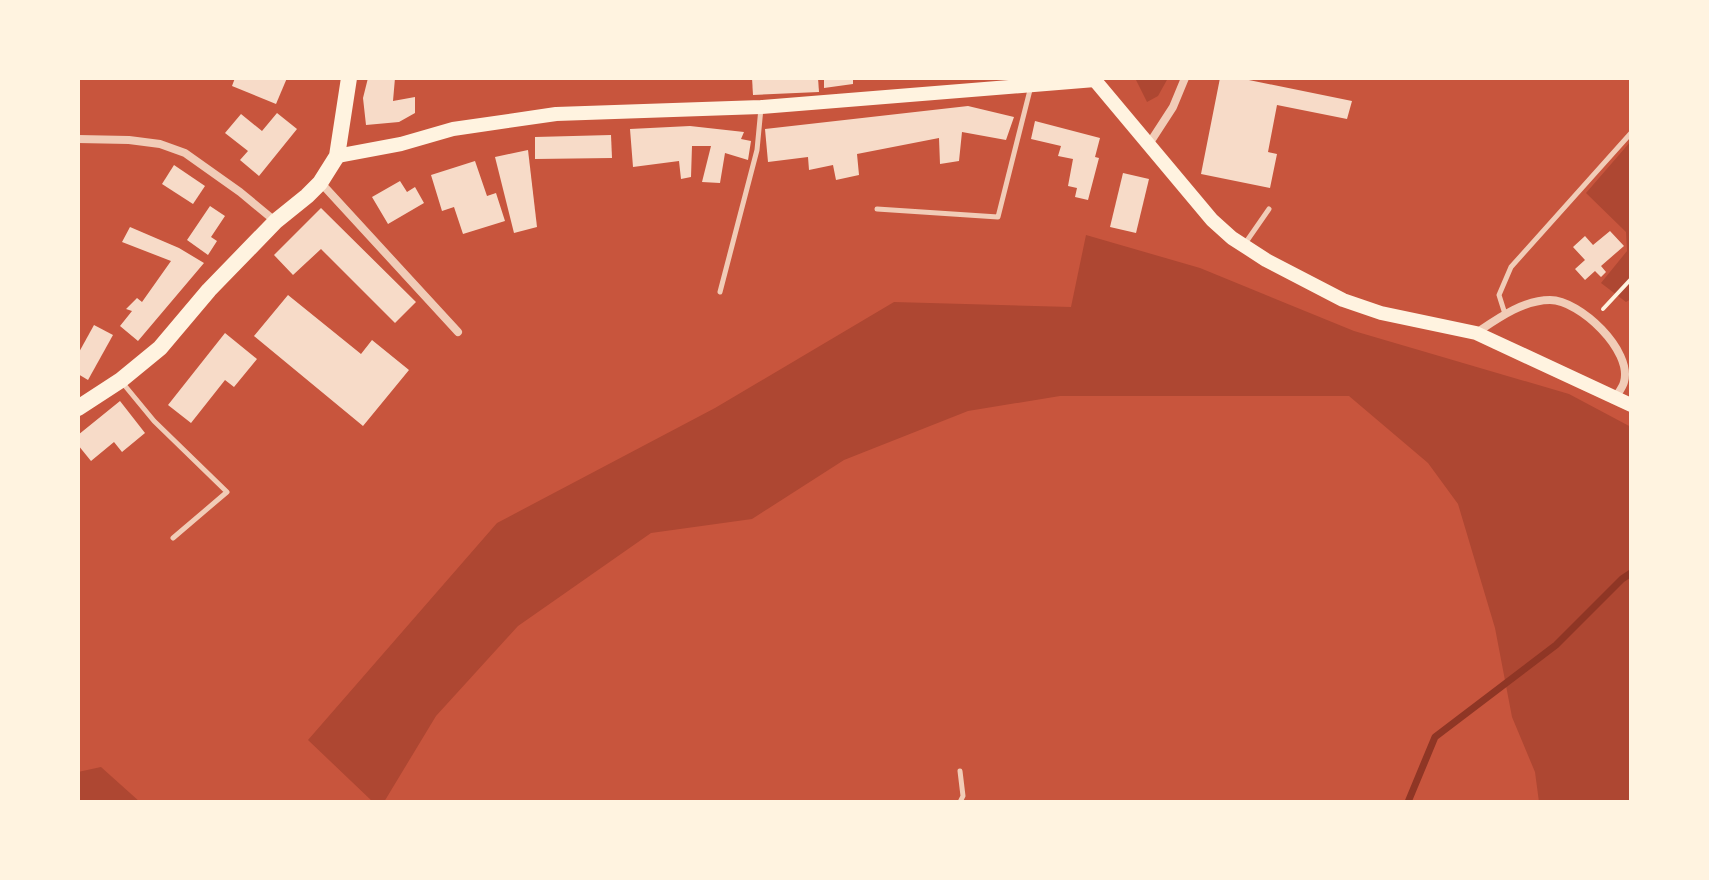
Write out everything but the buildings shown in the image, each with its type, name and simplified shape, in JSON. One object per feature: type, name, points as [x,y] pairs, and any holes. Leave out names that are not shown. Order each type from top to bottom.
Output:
[{"type":"main road","points":[[78,408],[121,380],[160,348],[209,290],[276,221],[320,183],[337,156],[349,78]]},
{"type":"main road","points":[[337,156],[516,118],[570,113],[761,107],[1094,79],[1212,220],[1232,238],[1266,260],[1343,300],[1381,313],[1476,333],[1631,405]]},
{"type":"street","points":[[1149,144],[1173,107],[1185,78]]},
{"type":"street","points":[[78,139],[160,144],[185,153],[276,221]]},
{"type":"street","points":[[320,183],[458,332]]},
{"type":"street","points":[[1476,333],[1505,314],[1533,303],[1551,300],[1574,308],[1593,320],[1612,343],[1624,365],[1625,381],[1615,398]]},
{"type":"lane","points":[[877,209],[998,217],[1031,85]]},
{"type":"lane","points":[[720,292],[757,150],[761,107]]},
{"type":"lane","points":[[1505,314],[1499,295],[1511,267],[1631,133]]},
{"type":"lane","points":[[1243,245],[1269,209]]},
{"type":"lane","points":[[121,380],[154,421],[227,492],[173,538]]},
{"type":"lane","points":[[960,771],[963,796],[960,802]]},
{"type":"path","points":[[1593,320],[1631,279]]},
{"type":"shaded area","points":[[1135,78],[1168,78],[1158,96],[1147,102]]},
{"type":"shaded area","points":[[1631,141],[1631,299],[1626,302],[1601,283],[1627,251],[1626,232],[1586,193]]},
{"type":"shaded area","points":[[1086,235],[1200,268],[1354,331],[1569,394],[1631,427],[1631,802],[1539,802],[1535,772],[1512,717],[1495,628],[1458,504],[1428,463],[1349,396],[1060,396],[968,411],[844,460],[752,519],[651,533],[518,626],[436,716],[384,802],[373,802],[308,740],[497,523],[715,408],[894,302],[1071,307]]},
{"type":"shaded area","points":[[101,767],[140,802],[78,802],[78,772]]},
{"type":"waterway","points":[[1408,802],[1435,737],[1556,645],[1631,573]]}]
